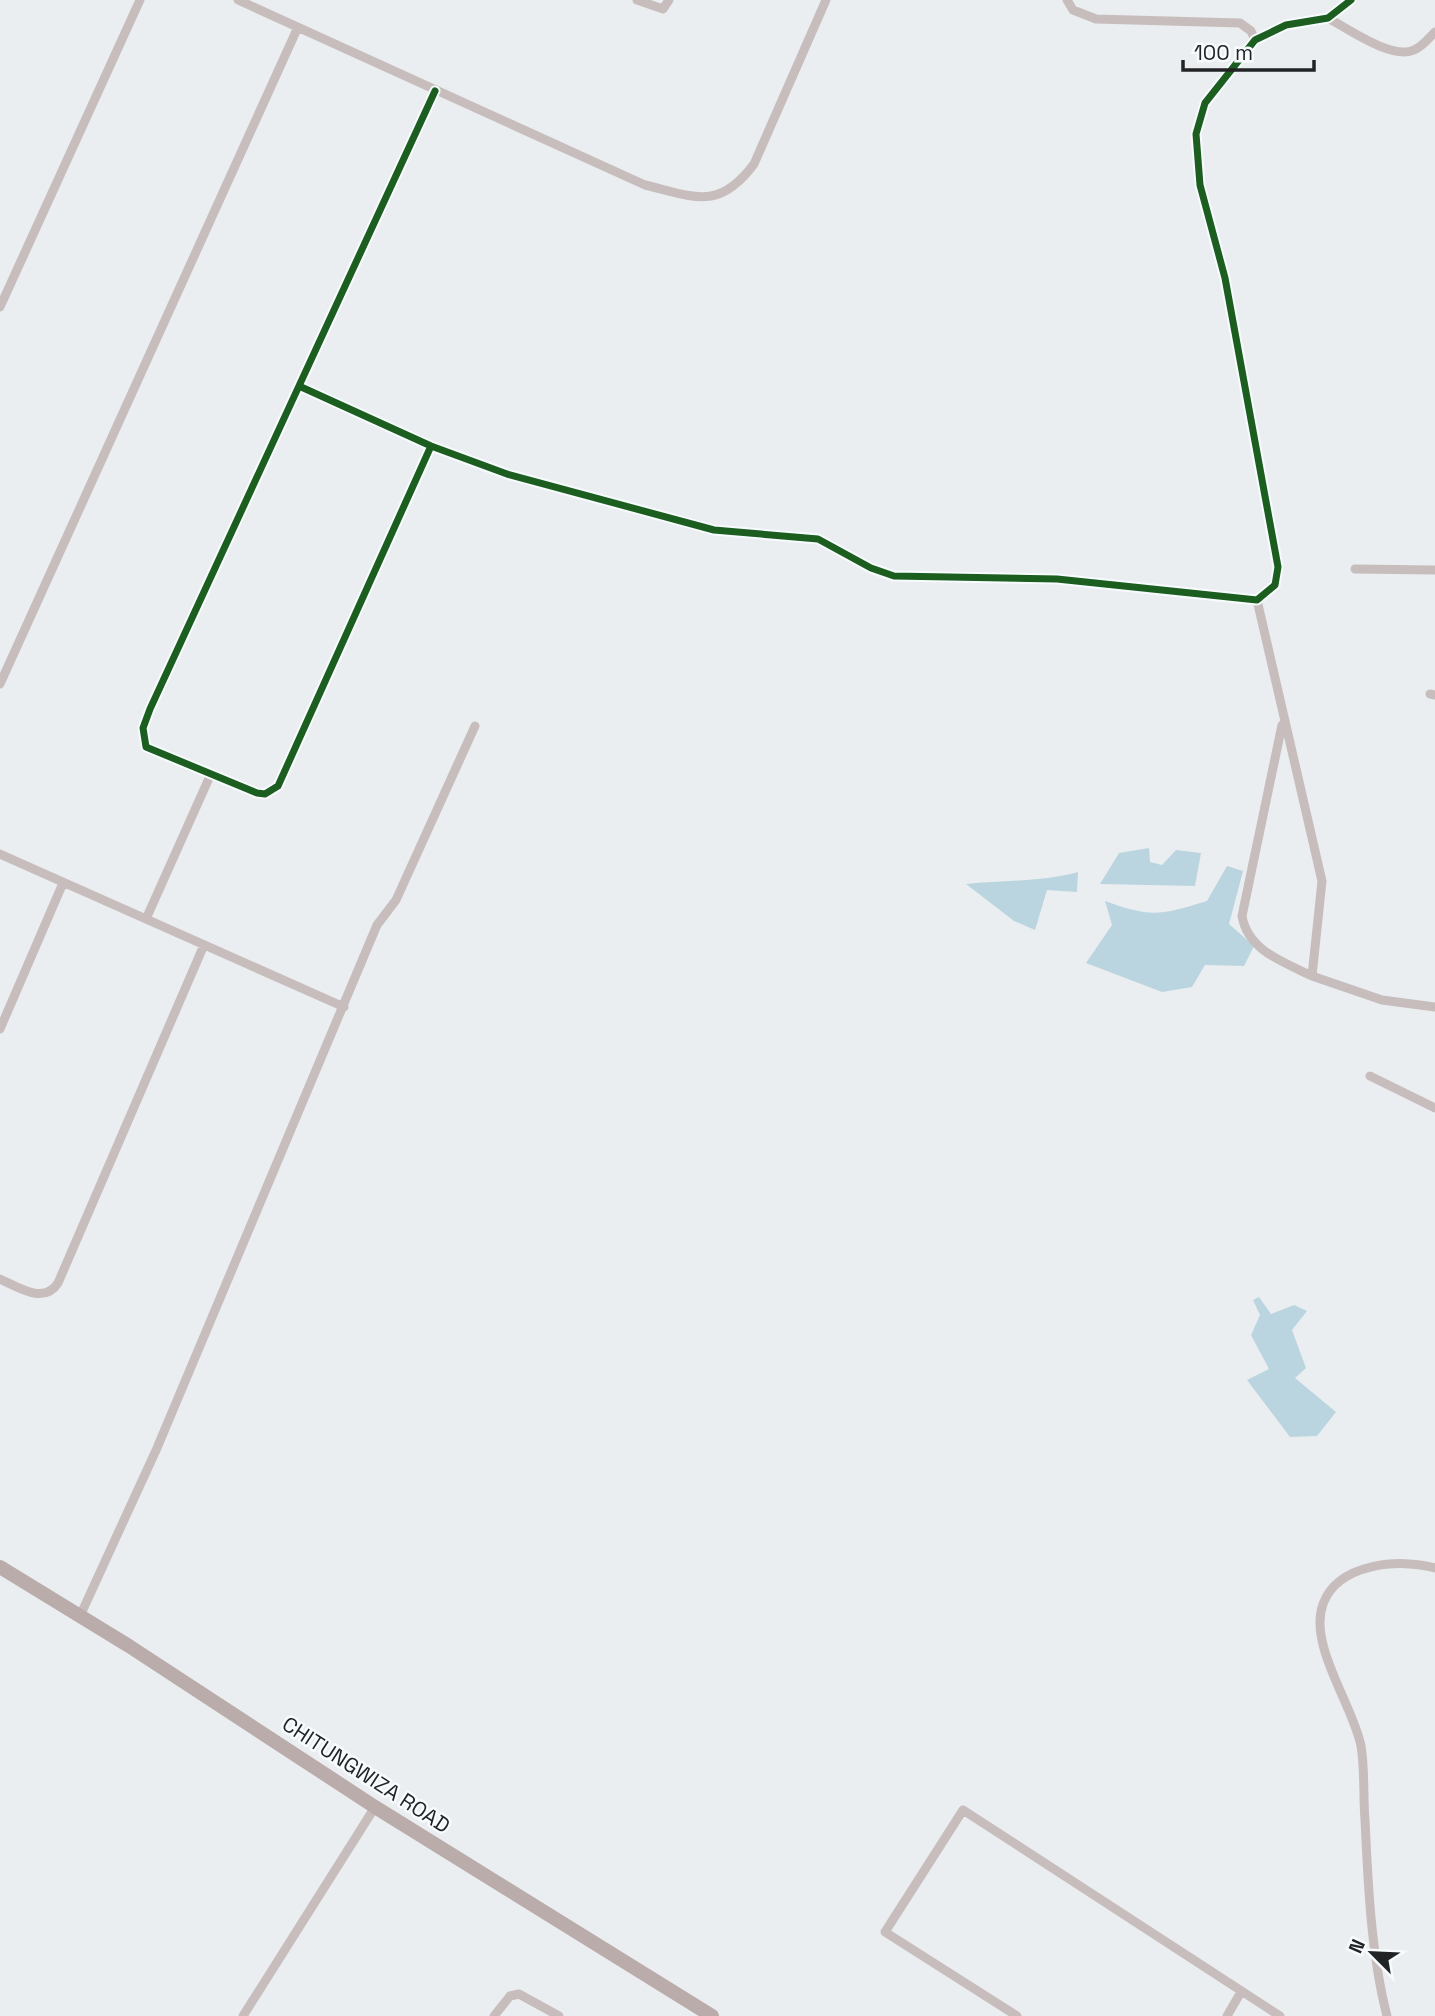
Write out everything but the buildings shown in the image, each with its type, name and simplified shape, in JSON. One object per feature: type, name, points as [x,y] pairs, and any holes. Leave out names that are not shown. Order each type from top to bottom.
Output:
[{"type":"main road","name":"CHITUNGWIZA ROAD","points":[[0,1567],[375,1807],[712,2016]]},
{"type":"street","points":[[0,307],[140,0]]},
{"type":"street","points":[[238,0],[645,185],[704,198],[727,193],[739,184],[754,164],[826,0]]},
{"type":"street","points":[[637,0],[663,9],[669,0]]},
{"type":"street","points":[[1067,0],[1073,10],[1096,19],[1240,23],[1251,31],[1255,40]]},
{"type":"street","points":[[299,386],[431,446],[507,474],[714,530],[818,539],[871,568],[906,578],[1057,579],[1257,600],[1275,585],[1278,568],[1225,278],[1200,185],[1195,150],[1199,117],[1205,103],[1255,40],[1286,24],[1328,18],[1351,0]]},
{"type":"street","points":[[1328,18],[1360,36],[1403,53],[1416,50],[1435,32]]},
{"type":"street","points":[[0,684],[298,27]]},
{"type":"street","points":[[431,446],[278,786],[265,794],[257,793],[151,752],[143,742],[143,728],[213,567],[435,91]]},
{"type":"street","points":[[1355,569],[1435,570]]},
{"type":"street","points":[[1257,600],[1322,881],[1312,976]]},
{"type":"street","points":[[1283,720],[1242,916],[1247,933],[1257,946],[1312,976],[1382,1000],[1435,1007]]},
{"type":"street","points":[[80,1616],[157,1448],[377,925],[396,900],[475,726]]},
{"type":"street","points":[[146,919],[210,776]]},
{"type":"street","points":[[0,854],[344,1007]]},
{"type":"street","points":[[0,1029],[63,883]]},
{"type":"street","points":[[0,1279],[38,1294],[50,1292],[58,1283],[204,945]]},
{"type":"street","points":[[1370,1076],[1435,1108]]},
{"type":"street","points":[[1387,2016],[1381,1992],[1366,1847],[1361,1745],[1325,1647],[1319,1621],[1324,1602],[1343,1578],[1378,1565],[1420,1564],[1435,1568]]},
{"type":"street","points":[[243,2016],[375,1807]]},
{"type":"street","points":[[1017,2016],[885,1932],[963,1810],[1280,2016]]},
{"type":"street","points":[[1227,2016],[1241,1992]]},
{"type":"street","points":[[494,2016],[510,1996],[519,1994],[559,2016]]},
{"type":"water","points":[[1149,848],[1150,862],[1162,865],[1176,850],[1201,853],[1195,886],[1100,884],[1119,853]]},
{"type":"water","points":[[1227,866],[1243,871],[1229,924],[1254,946],[1244,966],[1205,965],[1192,987],[1162,992],[1086,963],[1112,925],[1105,901],[1134,910],[1156,913],[1191,906],[1207,901]]},
{"type":"water","points":[[1078,872],[1077,892],[1047,890],[1035,930],[1014,921],[966,884],[1037,879]]},
{"type":"water","points":[[1259,1297],[1271,1314],[1294,1305],[1307,1311],[1292,1330],[1306,1368],[1295,1378],[1336,1412],[1317,1436],[1290,1437],[1247,1380],[1269,1369],[1251,1335],[1260,1315],[1253,1300]]},
{"type":"cycle path","points":[[299,386],[431,446],[507,474],[714,530],[818,539],[871,568],[894,576],[1057,579],[1257,600],[1275,585],[1278,567],[1225,278],[1200,185],[1196,134],[1205,103],[1255,40],[1286,25],[1328,18],[1351,0]]},
{"type":"cycle path","points":[[431,446],[278,786],[265,794],[257,793],[146,747],[143,728],[150,709],[435,91]]}]
